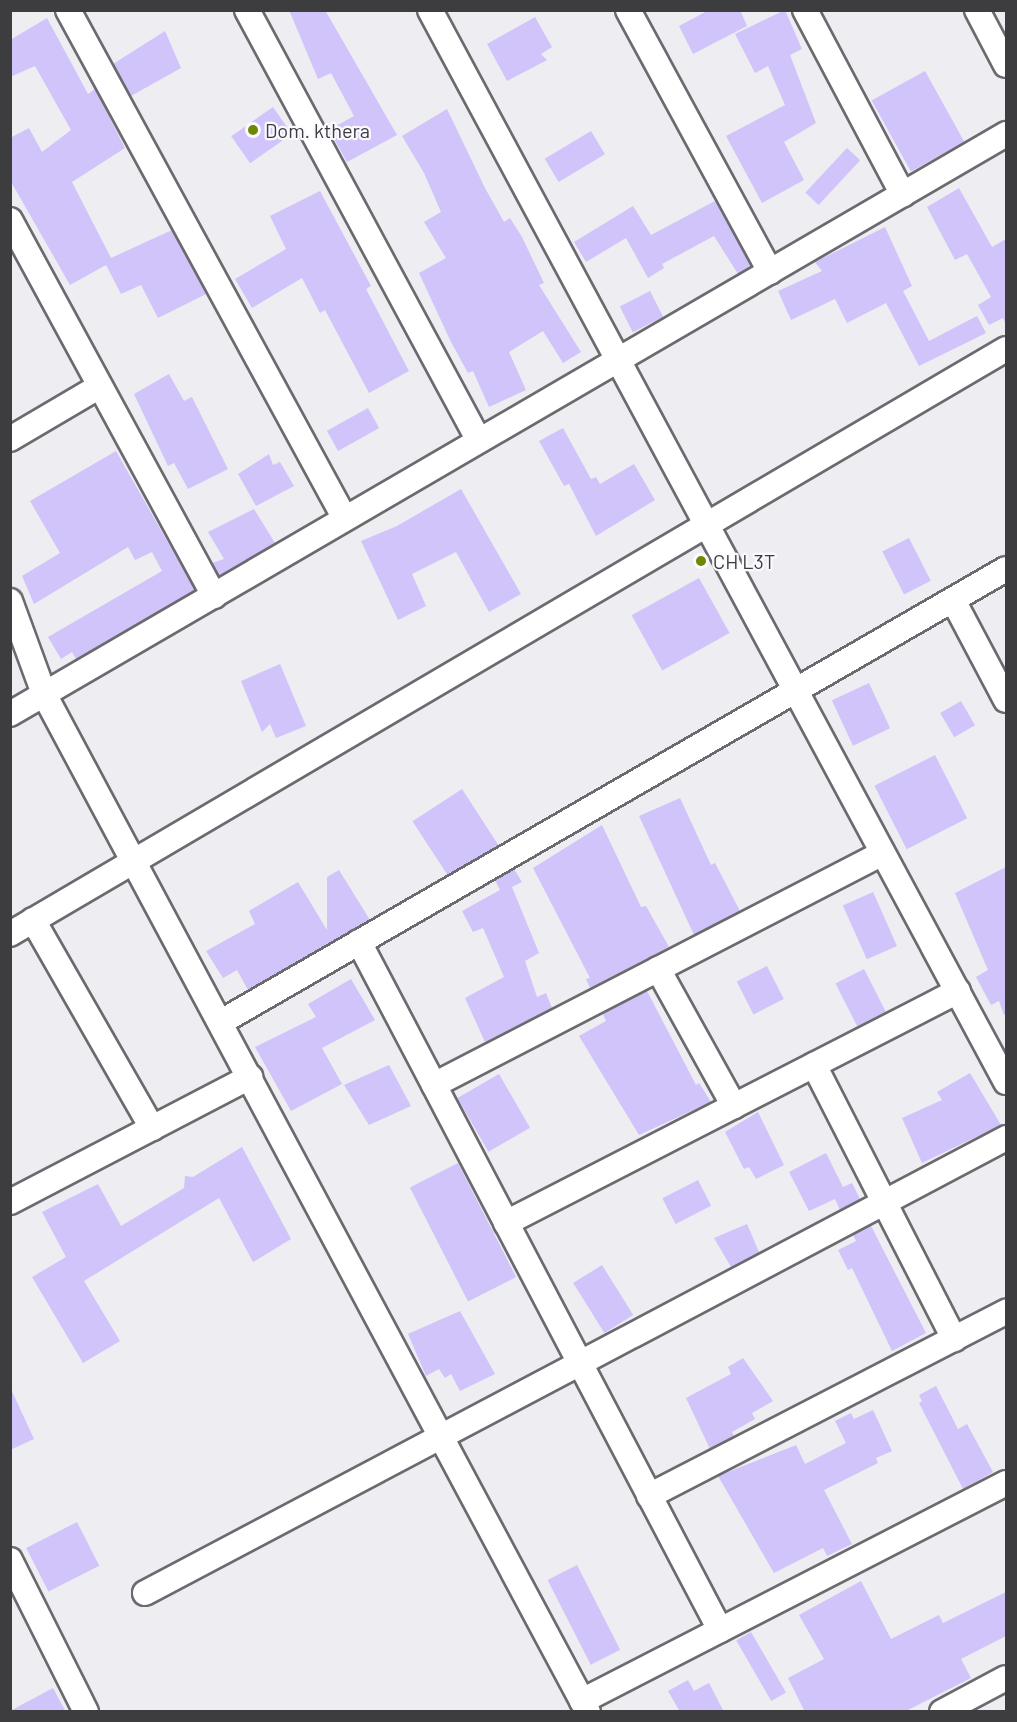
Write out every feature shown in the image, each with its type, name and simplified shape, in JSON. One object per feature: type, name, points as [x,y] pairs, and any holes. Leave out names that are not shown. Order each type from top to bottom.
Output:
[{"type":"street","points":[[68,10],[345,519]]},
{"type":"street","points":[[247,10],[479,441]]},
{"type":"street","points":[[430,10],[1006,1082]]},
{"type":"street","points":[[628,10],[770,272]]},
{"type":"street","points":[[805,10],[903,195]]},
{"type":"street","points":[[977,10],[1006,65]]},
{"type":"street","points":[[10,714],[1006,134]]},
{"type":"street","points":[[10,220],[214,596]]},
{"type":"street","points":[[10,934],[1006,349]]},
{"type":"street","points":[[10,439],[100,386]]},
{"type":"street","points":[[220,1022],[1006,569]]},
{"type":"street","points":[[953,600],[1006,700]]},
{"type":"street","points":[[10,601],[44,694],[585,1706],[720,1630],[1006,1483]]},
{"type":"street","points":[[434,1085],[884,853]]},
{"type":"street","points":[[33,921],[152,1128]]},
{"type":"street","points":[[359,942],[720,1630]]},
{"type":"street","points":[[658,969],[734,1106]]},
{"type":"street","points":[[506,1223],[958,991]]},
{"type":"street","points":[[814,1065],[954,1339]]},
{"type":"street","points":[[10,1202],[250,1077]]},
{"type":"street","points":[[145,1593],[1006,1137]]},
{"type":"street","points":[[649,1496],[1006,1312]]},
{"type":"street","points":[[10,1560],[86,1712]]},
{"type":"street","points":[[942,1712],[1006,1678]]},
{"type":"building","points":[[289,10],[325,10],[397,135],[347,162],[329,130],[354,116],[331,73],[318,79]]},
{"type":"building","points":[[709,10],[740,10],[747,26],[693,54],[679,26]]},
{"type":"building","points":[[785,10],[802,49],[790,55],[816,123],[784,142],[804,180],[762,203],[726,136],[785,105],[768,66],[755,73],[735,34]]},
{"type":"building","points":[[535,17],[552,47],[541,54],[547,60],[507,81],[487,44]]},
{"type":"building","points":[[47,18],[88,94],[95,89],[125,148],[72,182],[111,258],[172,230],[206,294],[158,318],[141,285],[121,294],[106,265],[70,285],[10,180],[10,138],[29,128],[42,152],[71,130],[35,66],[10,77],[10,40]]},
{"type":"building","points":[[165,31],[181,68],[131,96],[113,64]]},
{"type":"building","points":[[925,71],[964,142],[911,171],[872,101]]},
{"type":"building","points":[[273,107],[292,134],[250,163],[231,136]]},
{"type":"building","points":[[447,109],[485,188],[504,222],[510,218],[522,237],[544,283],[539,285],[581,352],[563,363],[543,331],[509,352],[526,390],[489,407],[473,371],[468,373],[451,342],[419,273],[446,258],[424,222],[441,212],[424,173],[402,136]]},
{"type":"building","points":[[591,131],[605,154],[559,182],[545,159]]},
{"type":"building","points":[[847,148],[860,160],[819,205],[805,193]]},
{"type":"building","points":[[959,188],[992,247],[1006,239],[1006,325],[1003,318],[989,325],[978,305],[991,297],[967,254],[955,260],[927,207]]},
{"type":"building","points":[[320,191],[371,286],[366,289],[409,371],[369,393],[325,310],[320,313],[302,278],[252,308],[235,279],[286,249],[270,216]]},
{"type":"building","points":[[715,201],[751,266],[738,274],[714,236],[662,264],[664,268],[648,278],[626,238],[586,262],[574,242],[633,206],[651,235]]},
{"type":"building","points":[[885,227],[912,286],[903,291],[929,341],[977,316],[986,333],[919,366],[886,303],[847,323],[835,299],[791,320],[778,291],[822,271],[815,262]]},
{"type":"building","points":[[650,291],[663,317],[633,332],[620,306]]},
{"type":"building","points":[[169,374],[184,401],[192,397],[228,469],[188,489],[174,463],[168,466],[134,394]]},
{"type":"building","points":[[368,408],[379,428],[338,451],[327,431]]},
{"type":"building","points":[[563,428],[591,479],[596,477],[600,484],[634,464],[655,500],[596,536],[569,484],[564,486],[539,441]]},
{"type":"building","points":[[116,451],[195,590],[76,659],[72,652],[61,659],[48,637],[162,571],[152,552],[135,560],[128,547],[34,604],[22,576],[60,553],[30,501]]},
{"type":"building","points":[[269,454],[273,465],[280,462],[294,486],[256,506],[238,474]]},
{"type":"building","points":[[461,489],[521,594],[489,612],[456,552],[412,574],[426,606],[398,620],[361,541],[397,526]]},
{"type":"building","points":[[254,509],[275,543],[219,576],[212,563],[224,559],[208,532]]},
{"type":"building","points":[[909,538],[931,581],[904,594],[882,552]]},
{"type":"building","points":[[699,578],[730,633],[662,670],[632,615]]},
{"type":"building","points":[[280,664],[306,726],[276,738],[270,724],[262,732],[241,681]]},
{"type":"building","points":[[869,683],[890,728],[853,746],[832,700]]},
{"type":"building","points":[[961,701],[975,725],[954,737],[940,713]]},
{"type":"building","points":[[935,755],[967,818],[907,849],[874,786]]},
{"type":"building","points":[[462,789],[498,845],[449,877],[413,821]]},
{"type":"building","points":[[680,798],[711,865],[715,863],[740,911],[694,935],[639,816]]},
{"type":"building","points":[[602,825],[641,907],[646,906],[669,947],[590,988],[586,979],[590,978],[533,868]]},
{"type":"building","points":[[1006,867],[1006,1015],[1004,1015],[999,1001],[991,1005],[976,977],[988,970],[955,893]]},
{"type":"building","points":[[514,869],[522,882],[512,887],[539,953],[525,961],[537,997],[546,993],[552,1008],[485,1042],[465,998],[504,977],[483,928],[473,932],[462,911],[500,890],[495,880]]},
{"type":"building","points":[[339,870],[370,920],[248,990],[237,970],[223,978],[206,951],[255,924],[249,911],[298,882],[327,930],[327,877]]},
{"type":"building","points":[[873,892],[897,946],[867,959],[843,905]]},
{"type":"building","points":[[767,966],[784,999],[754,1014],[737,981]]},
{"type":"building","points":[[864,969],[886,1012],[857,1026],[835,984]]},
{"type":"building","points":[[351,979],[375,1020],[322,1048],[342,1084],[291,1111],[255,1047],[316,1017],[308,1004]]},
{"type":"building","points":[[647,991],[696,1085],[699,1083],[711,1102],[639,1135],[579,1036],[606,1021],[603,1014]]},
{"type":"building","points":[[389,1065],[411,1106],[369,1125],[344,1085]]},
{"type":"building","points":[[970,1073],[1001,1125],[922,1163],[902,1118],[942,1100],[937,1092]]},
{"type":"building","points":[[499,1074],[530,1128],[488,1152],[457,1098]]},
{"type":"building","points":[[758,1112],[784,1165],[756,1179],[749,1167],[744,1169],[725,1132]]},
{"type":"building","points":[[242,1147],[291,1239],[253,1262],[219,1198],[84,1281],[120,1341],[83,1363],[32,1277],[66,1257],[42,1212],[98,1184],[121,1226],[184,1188],[185,1176],[193,1177]]},
{"type":"building","points":[[826,1153],[843,1187],[852,1183],[860,1199],[840,1210],[835,1199],[809,1211],[789,1172]]},
{"type":"building","points":[[458,1163],[516,1277],[468,1302],[410,1188]]},
{"type":"building","points":[[698,1180],[711,1206],[676,1224],[662,1198]]},
{"type":"building","points":[[747,1224],[759,1252],[731,1267],[714,1238]]},
{"type":"building","points":[[871,1226],[926,1333],[892,1351],[852,1268],[848,1270],[838,1250],[856,1241],[853,1235]]},
{"type":"building","points":[[602,1265],[633,1315],[604,1333],[573,1283]]},
{"type":"building","points":[[460,1311],[495,1374],[460,1391],[451,1374],[445,1378],[439,1369],[426,1376],[408,1334]]},
{"type":"building","points":[[743,1358],[773,1401],[752,1413],[755,1419],[732,1432],[734,1436],[710,1449],[686,1398],[731,1374],[728,1367]]},
{"type":"building","points":[[936,1386],[958,1429],[967,1424],[993,1472],[963,1489],[919,1403],[922,1401],[919,1395]]},
{"type":"building","points":[[10,1387],[34,1439],[10,1450]]},
{"type":"building","points":[[873,1410],[892,1451],[876,1458],[878,1463],[824,1490],[852,1544],[827,1556],[823,1548],[774,1573],[718,1476],[796,1445],[805,1464],[846,1443],[835,1421],[851,1413],[854,1419]]},
{"type":"building","points":[[77,1522],[99,1566],[48,1592],[26,1548]]},
{"type":"building","points":[[577,1565],[620,1650],[591,1665],[548,1580]]},
{"type":"building","points":[[861,1581],[891,1639],[939,1615],[943,1623],[1006,1592],[1006,1636],[961,1659],[971,1678],[904,1712],[805,1712],[788,1678],[824,1659],[799,1615]]},
{"type":"building","points":[[751,1632],[786,1693],[771,1701],[736,1640]]},
{"type":"building","points":[[688,1680],[694,1691],[709,1683],[724,1712],[680,1712],[668,1691]]},
{"type":"building","points":[[53,1688],[66,1712],[10,1712],[10,1711]]},
{"type":"place","name":"Dom. kthera","points":[[253,130]]},
{"type":"place","name":"CH L3T","points":[[701,561]]}]
